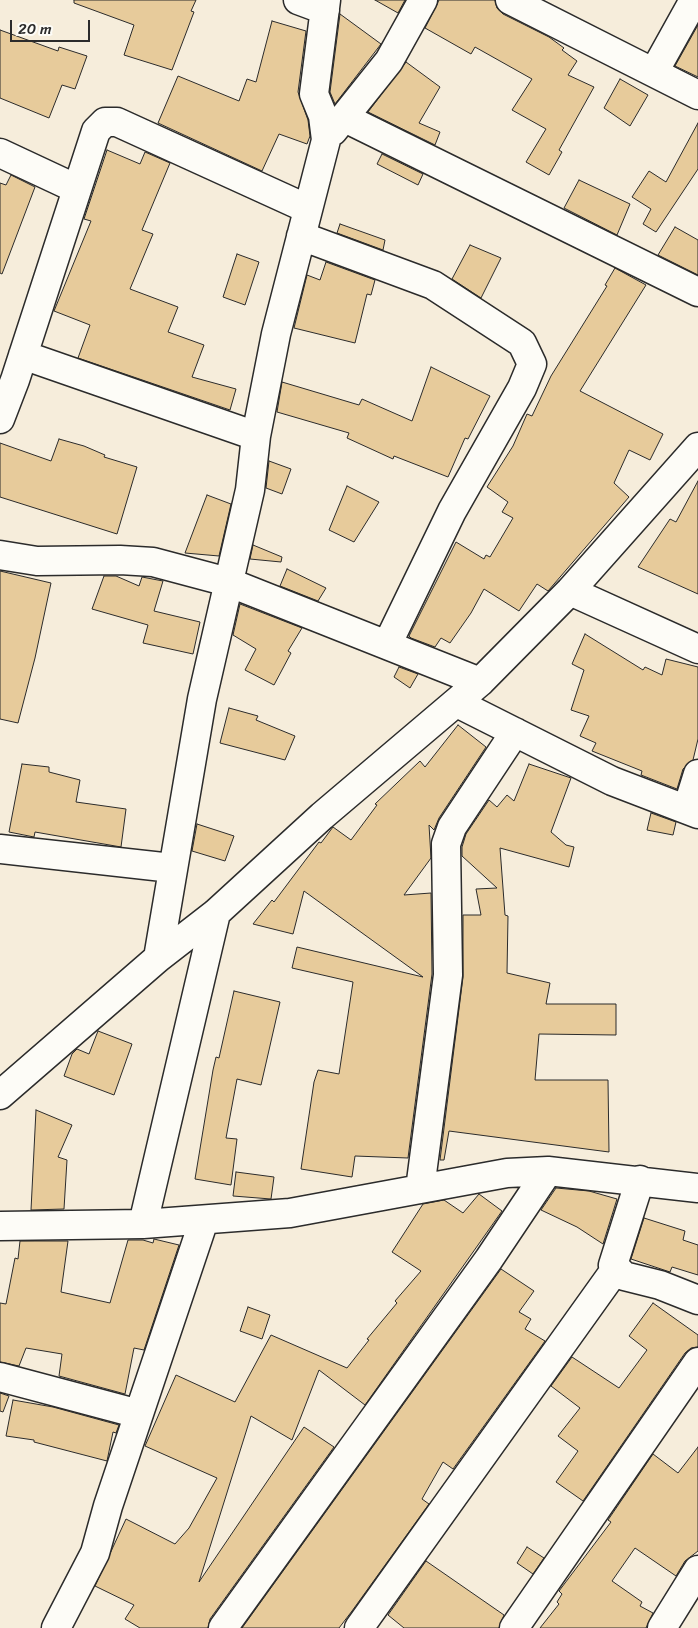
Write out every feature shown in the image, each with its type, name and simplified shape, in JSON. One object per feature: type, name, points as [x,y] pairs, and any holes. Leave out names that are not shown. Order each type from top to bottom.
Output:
[{"type":"street","points":[[158,958],[202,699],[250,490],[256,436],[276,334],[326,140],[324,116],[314,94],[325,5],[298,0]]},
{"type":"street","points":[[326,140],[389,61],[423,0]]},
{"type":"street","points":[[510,0],[698,95]]},
{"type":"street","points":[[654,72],[695,3]]},
{"type":"street","points":[[345,118],[698,292]]},
{"type":"street","points":[[0,419],[13,369],[96,131],[105,122],[116,122],[308,209]]},
{"type":"street","points":[[0,153],[77,189]]},
{"type":"street","points":[[302,236],[433,286],[522,343],[532,364],[522,388],[452,511],[387,645]]},
{"type":"street","points":[[13,369],[256,436]]},
{"type":"street","points":[[0,1095],[158,958],[216,913],[322,816],[480,682],[570,591],[694,460]]},
{"type":"street","points":[[0,555],[37,561],[153,562],[228,582],[480,682]]},
{"type":"street","points":[[570,591],[698,649]]},
{"type":"street","points":[[457,703],[612,781],[692,812],[698,774]]},
{"type":"street","points":[[420,1189],[448,975],[446,844],[452,827],[515,732]]},
{"type":"street","points":[[0,849],[172,868]]},
{"type":"street","points":[[143,1224],[216,913]]},
{"type":"street","points":[[224,1628],[488,1259],[548,1170]]},
{"type":"street","points":[[0,1226],[143,1224],[290,1213],[507,1173],[548,1170],[698,1188]]},
{"type":"street","points":[[640,1180],[613,1265],[615,1270],[624,1276],[660,1284],[698,1300]]},
{"type":"street","points":[[56,1628],[95,1553],[204,1220]]},
{"type":"street","points":[[359,1628],[615,1270]]},
{"type":"street","points":[[514,1628],[698,1362]]},
{"type":"street","points":[[0,1378],[139,1414]]},
{"type":"street","points":[[662,1628],[698,1570]]},
{"type":"building","points":[[74,0],[196,0],[191,11],[194,12],[172,70],[124,55],[134,25],[74,3]]},
{"type":"building","points":[[375,0],[405,0],[398,13]]},
{"type":"building","points":[[439,0],[495,0],[497,8],[503,14],[549,37],[564,48],[562,50],[577,61],[568,75],[594,87],[559,150],[562,152],[549,175],[526,162],[546,129],[512,110],[532,79],[475,47],[471,54],[425,28]]},
{"type":"building","points":[[340,14],[381,44],[335,104],[330,92]]},
{"type":"building","points":[[272,21],[306,31],[298,92],[308,120],[310,136],[307,144],[279,134],[262,171],[158,123],[178,76],[239,101],[247,79],[256,82]]},
{"type":"building","points":[[698,25],[698,77],[675,66]]},
{"type":"building","points":[[0,30],[58,51],[59,47],[87,56],[75,89],[62,85],[49,118],[0,98]]},
{"type":"building","points":[[406,62],[440,87],[419,123],[440,132],[435,145],[368,112]]},
{"type":"building","points":[[620,79],[648,95],[630,126],[604,108]]},
{"type":"building","points":[[698,123],[698,169],[656,232],[643,224],[651,209],[632,197],[649,171],[666,182]]},
{"type":"building","points":[[107,150],[140,164],[145,152],[170,163],[142,230],[153,234],[130,289],[178,307],[168,332],[204,345],[192,377],[236,389],[230,410],[78,358],[90,325],[54,311],[91,221],[84,219]]},
{"type":"building","points":[[382,154],[423,174],[418,185],[377,164]]},
{"type":"building","points":[[11,175],[35,187],[2,274],[0,273],[0,183],[6,185]]},
{"type":"building","points":[[579,180],[630,204],[617,235],[564,208]]},
{"type":"building","points":[[340,224],[385,240],[383,250],[337,233]]},
{"type":"building","points":[[675,227],[698,240],[698,275],[658,255]]},
{"type":"building","points":[[470,245],[501,258],[481,298],[452,279]]},
{"type":"building","points":[[237,254],[259,262],[245,305],[223,297]]},
{"type":"building","points":[[326,262],[375,280],[371,295],[367,294],[355,343],[294,328],[307,275],[320,280]]},
{"type":"building","points":[[615,268],[646,285],[580,391],[663,434],[650,460],[629,450],[614,483],[629,497],[548,591],[537,584],[519,611],[484,589],[471,613],[450,643],[441,638],[435,647],[411,638],[409,636],[456,542],[484,559],[486,555],[490,557],[513,518],[502,512],[508,502],[487,487],[513,446],[527,414],[532,416],[551,376],[607,286],[605,285]]},
{"type":"building","points":[[431,367],[490,396],[468,439],[465,438],[448,477],[394,456],[393,459],[347,438],[349,433],[277,412],[282,382],[359,405],[362,399],[412,421]]},
{"type":"building","points":[[59,439],[84,446],[105,455],[104,457],[137,467],[117,534],[0,497],[0,443],[51,461]]},
{"type":"building","points":[[269,461],[291,469],[282,494],[266,488]]},
{"type":"building","points":[[698,481],[698,594],[638,567],[670,519],[676,522]]},
{"type":"building","points":[[347,486],[379,502],[354,542],[329,530]]},
{"type":"building","points":[[207,495],[231,504],[219,556],[185,553]]},
{"type":"building","points":[[253,545],[282,557],[281,562],[250,559]]},
{"type":"building","points":[[287,569],[326,588],[318,601],[280,586]]},
{"type":"building","points":[[0,571],[51,583],[35,658],[18,723],[0,719]]},
{"type":"building","points":[[104,576],[116,576],[139,586],[142,577],[163,581],[154,611],[200,622],[193,654],[143,643],[148,625],[92,609]]},
{"type":"building","points":[[240,604],[302,628],[288,651],[291,653],[274,685],[245,670],[256,649],[233,635]]},
{"type":"building","points":[[585,634],[643,670],[645,667],[662,675],[666,659],[698,667],[698,739],[693,760],[683,769],[677,789],[641,775],[642,771],[592,751],[596,743],[580,736],[589,716],[571,710],[584,670],[572,664]]},
{"type":"building","points":[[399,667],[418,674],[410,688],[394,677]]},
{"type":"building","points":[[229,708],[258,716],[256,720],[295,736],[285,760],[220,743]]},
{"type":"building","points":[[458,725],[486,747],[439,818],[434,830],[429,825],[431,858],[404,895],[431,893],[432,974],[408,1158],[355,1156],[352,1177],[301,1169],[314,1082],[318,1070],[339,1074],[353,982],[292,968],[297,947],[423,977],[304,891],[293,934],[253,924],[272,900],[274,902],[319,842],[321,843],[333,827],[351,840],[377,805],[375,804],[420,761],[425,767]]},
{"type":"building","points":[[22,764],[49,767],[49,772],[80,780],[76,802],[126,809],[121,847],[35,832],[34,837],[9,832]]},
{"type":"building","points":[[529,764],[571,778],[551,832],[566,845],[574,847],[569,867],[500,848],[505,915],[508,916],[507,973],[550,983],[546,1004],[616,1004],[616,1035],[539,1034],[535,1080],[608,1080],[609,1152],[449,1131],[444,1160],[440,1160],[463,977],[463,915],[481,915],[476,889],[497,888],[462,856],[462,847],[466,834],[489,800],[497,807],[507,795],[514,801]]},
{"type":"building","points":[[651,813],[676,822],[673,835],[647,830]]},
{"type":"building","points":[[197,824],[234,836],[225,861],[192,851]]},
{"type":"building","points":[[234,991],[280,1002],[261,1085],[237,1079],[226,1138],[237,1139],[231,1185],[195,1179],[213,1070],[216,1057],[219,1058]]},
{"type":"building","points":[[98,1031],[132,1044],[114,1095],[64,1076],[72,1054],[77,1049],[89,1054]]},
{"type":"building","points":[[36,1110],[72,1125],[58,1157],[67,1160],[64,1209],[31,1210]]},
{"type":"building","points":[[236,1172],[274,1177],[271,1199],[233,1196]]},
{"type":"building","points":[[556,1188],[589,1191],[617,1199],[603,1244],[577,1227],[541,1210]]},
{"type":"building","points":[[479,1194],[502,1211],[365,1405],[319,1370],[292,1440],[251,1416],[199,1582],[304,1427],[334,1447],[210,1619],[208,1628],[140,1628],[125,1619],[134,1605],[95,1586],[126,1519],[175,1544],[189,1528],[217,1478],[145,1446],[176,1375],[235,1402],[271,1335],[347,1368],[369,1340],[367,1339],[397,1303],[395,1301],[421,1271],[392,1252],[423,1204],[444,1200],[463,1213]]},
{"type":"building","points":[[644,1218],[685,1231],[683,1240],[698,1245],[698,1275],[672,1267],[670,1272],[631,1259]]},
{"type":"building","points":[[154,1239],[179,1245],[144,1350],[134,1348],[125,1394],[59,1376],[62,1354],[26,1348],[19,1366],[0,1362],[0,1303],[6,1304],[15,1258],[18,1259],[20,1241],[68,1241],[61,1292],[110,1303],[128,1240],[143,1240],[153,1243]]},
{"type":"building","points":[[501,1269],[534,1291],[519,1312],[531,1319],[525,1329],[545,1341],[453,1469],[443,1462],[422,1499],[429,1504],[352,1611],[339,1628],[242,1628]]},
{"type":"building","points":[[653,1303],[698,1335],[698,1347],[691,1348],[685,1353],[583,1501],[556,1482],[578,1451],[558,1436],[580,1408],[551,1386],[572,1357],[619,1388],[647,1350],[629,1336]]},
{"type":"building","points":[[248,1307],[270,1315],[262,1339],[240,1331]]},
{"type":"building","points":[[0,1393],[9,1396],[3,1412],[0,1411]]},
{"type":"building","points":[[13,1400],[53,1407],[119,1425],[116,1433],[113,1432],[107,1461],[34,1442],[34,1440],[6,1436]]},
{"type":"building","points":[[698,1447],[698,1551],[685,1561],[676,1576],[635,1548],[612,1581],[642,1602],[640,1606],[653,1613],[646,1628],[540,1628],[559,1604],[557,1602],[562,1594],[559,1591],[611,1522],[608,1520],[653,1454],[678,1473]]},
{"type":"building","points":[[527,1547],[544,1558],[533,1574],[517,1563]]},
{"type":"building","points":[[426,1561],[504,1615],[499,1628],[404,1628],[388,1615]]}]
